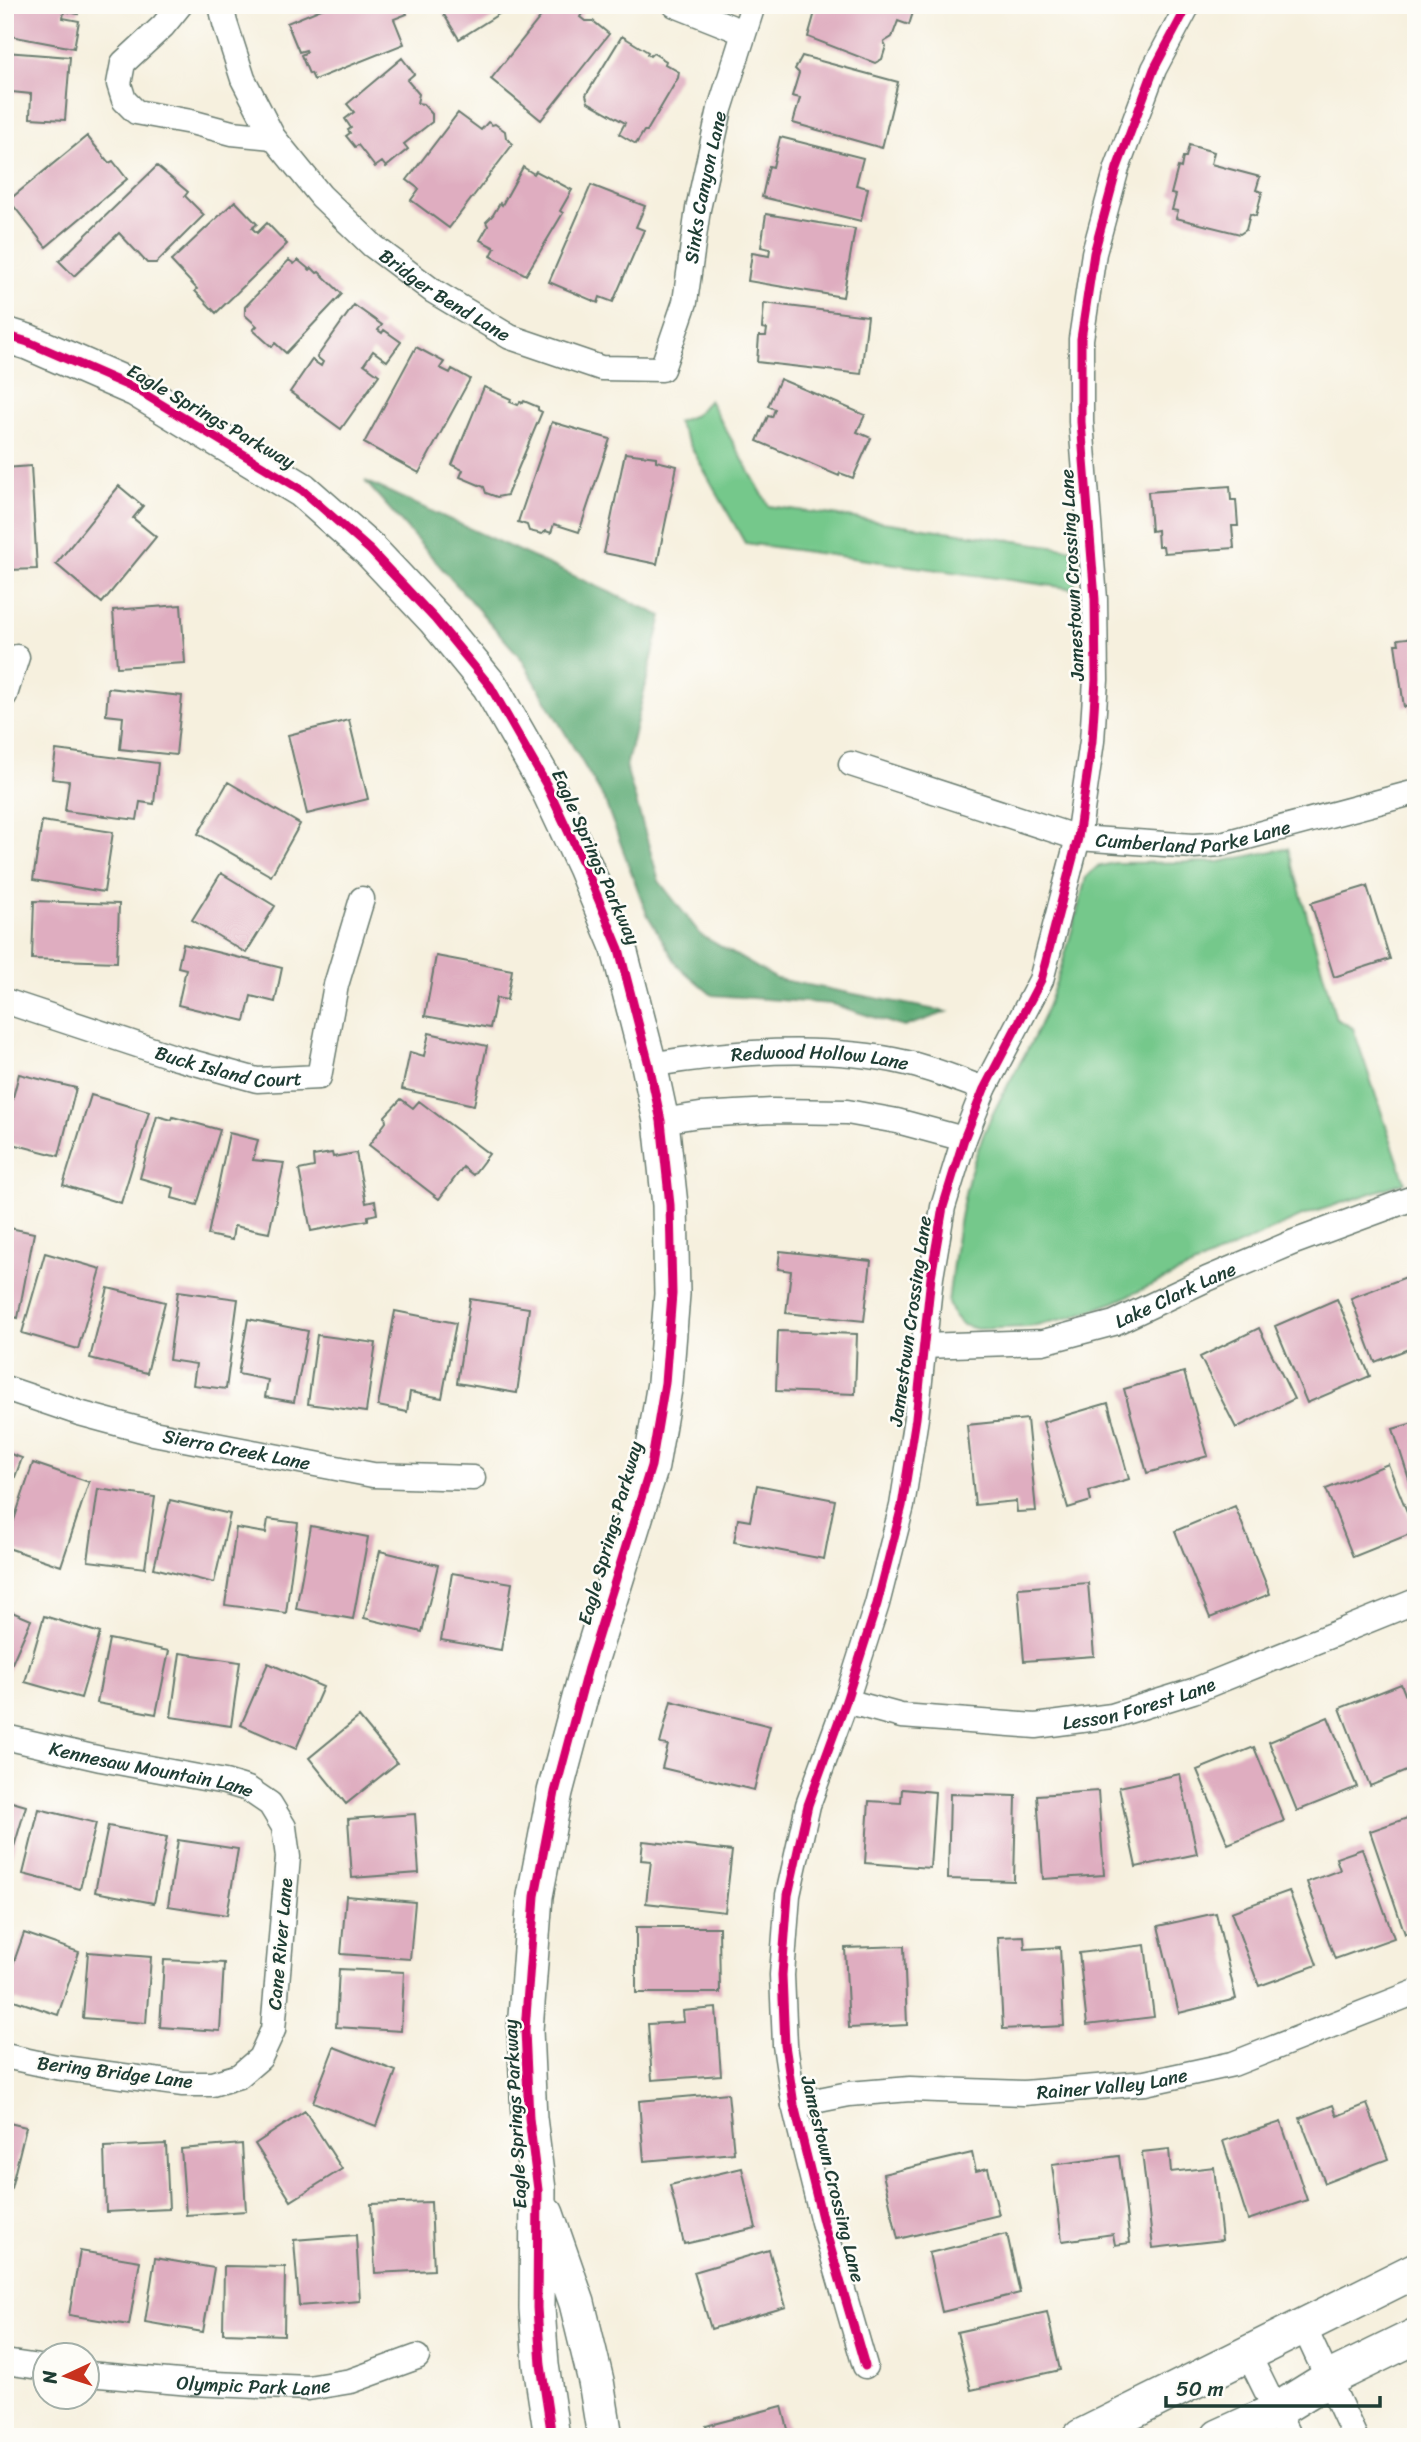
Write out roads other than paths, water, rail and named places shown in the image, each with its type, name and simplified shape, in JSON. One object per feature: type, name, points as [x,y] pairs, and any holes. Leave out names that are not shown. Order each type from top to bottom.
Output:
[{"type":"street","points":[[180,5],[163,26],[123,64],[119,84],[124,100],[136,112],[232,133],[273,137]]},
{"type":"street","name":"Bridger Bend Lane","points":[[222,5],[243,79],[273,137],[321,195],[373,246],[444,298],[510,337],[601,368],[662,369]]},
{"type":"street","points":[[675,5],[743,32]]},
{"type":"street","name":"Sinks Canyon Lane","points":[[662,369],[685,302],[698,209],[720,108],[753,5]]},
{"type":"street","name":"Jamestown Crossing Lane","points":[[865,2366],[823,2222],[794,2105],[785,2045],[782,1975],[788,1895],[808,1805],[846,1701],[877,1604],[902,1506],[916,1418],[931,1277],[943,1207],[964,1139],[984,1089],[1041,980],[1078,838],[1092,741],[1096,680],[1095,599],[1081,422],[1081,339],[1094,253],[1117,168],[1154,69],[1188,5]]},
{"type":"street","name":"Eagle Springs Parkway","points":[[5,335],[28,342],[136,389],[302,490],[370,550],[435,619],[491,685],[546,784],[619,949],[662,1121],[670,1205],[672,1294],[665,1383],[651,1466],[588,1668],[555,1792],[535,1896],[525,2030],[529,2118],[538,2190],[537,2308],[541,2365],[552,2437]]},
{"type":"street","points":[[5,695],[17,657]]},
{"type":"street","name":"Cumberland Parke Lane","points":[[851,764],[1078,838],[1193,846],[1221,844],[1416,792]]},
{"type":"street","name":"Buck Island Court","points":[[5,1001],[177,1058],[257,1080],[319,1077],[336,985],[362,899]]},
{"type":"street","name":"Redwood Hollow Lane","points":[[649,1065],[764,1052],[851,1054],[909,1063],[984,1089]]},
{"type":"street","points":[[662,1121],[701,1115],[772,1111],[846,1112],[897,1121],[964,1139]]},
{"type":"street","name":"Lake Clark Lane","points":[[923,1346],[1042,1342],[1114,1323],[1294,1242],[1416,1197]]},
{"type":"street","name":"Sierra Creek Lane","points":[[5,1388],[79,1413],[153,1433],[345,1470],[410,1478],[473,1478]]},
{"type":"street","name":"Lesson Forest Lane","points":[[846,1701],[901,1716],[1036,1726],[1112,1716],[1193,1691],[1416,1601]]},
{"type":"street","name":"Kennesaw Mountain Lane","points":[[5,1737],[248,1788],[270,1804],[284,1827]]},
{"type":"street","name":"Cane River Lane","points":[[260,2058],[273,2030],[288,1857],[284,1827]]},
{"type":"street","name":"Rainer Valley Lane","points":[[794,2105],[849,2094],[910,2090],[1024,2094],[1145,2083],[1233,2064],[1416,1992]]},
{"type":"street","name":"Bering Bridge Lane","points":[[5,2056],[56,2067],[183,2084],[212,2084],[239,2076],[260,2058]]},
{"type":"street","name":"Eagle Springs Parkway","points":[[538,2190],[577,2303],[606,2437]]},
{"type":"street","points":[[1080,2437],[1416,2270]]},
{"type":"street","points":[[1303,2325],[1355,2437]]},
{"type":"street","points":[[1219,2437],[1283,2424],[1328,2379],[1416,2336]]},
{"type":"street","points":[[1247,2352],[1283,2424]]},
{"type":"street","name":"Olympic Park Lane","points":[[102,2375],[191,2383],[309,2388],[351,2382],[417,2357]]},
{"type":"street","points":[[6,2366],[32,2367]]}]
